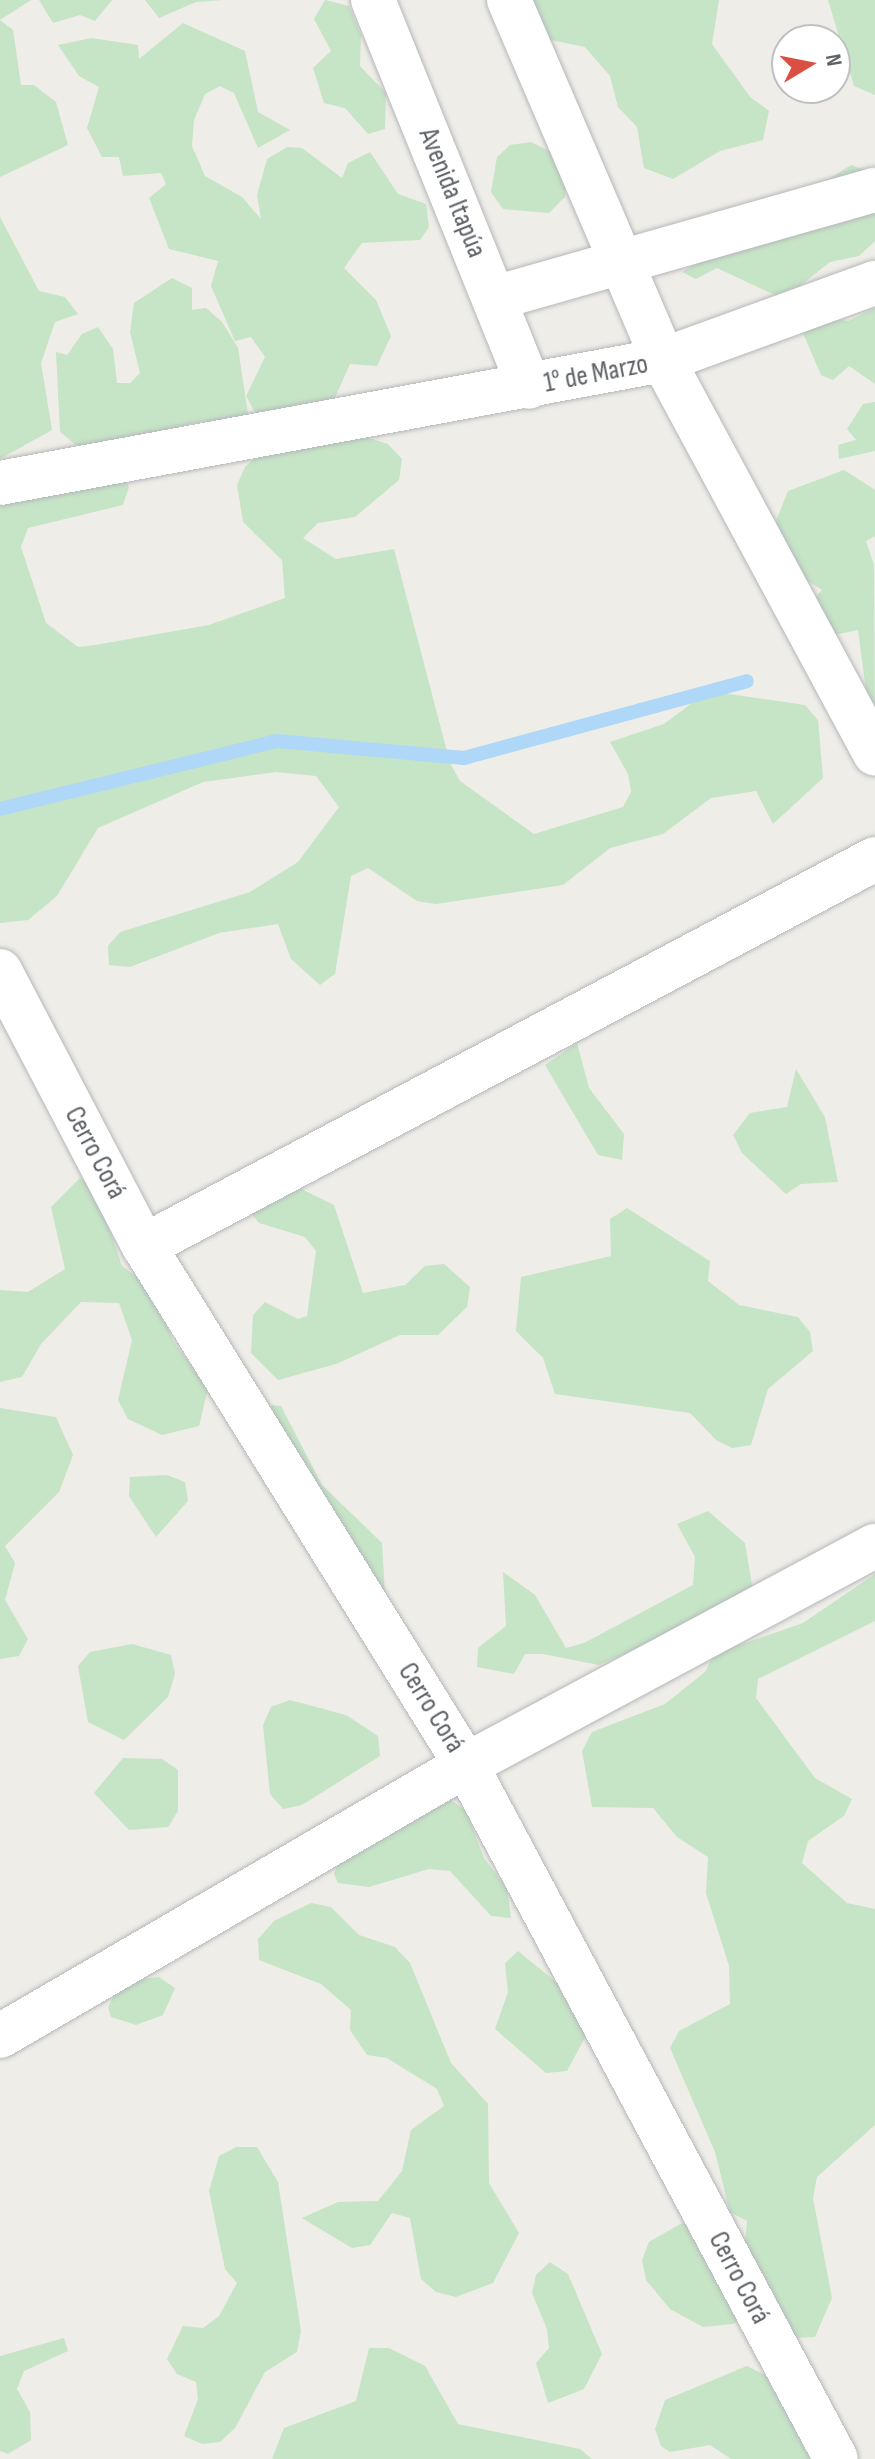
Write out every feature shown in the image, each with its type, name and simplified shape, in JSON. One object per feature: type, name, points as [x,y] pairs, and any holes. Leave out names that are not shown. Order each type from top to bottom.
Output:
[{"type":"street","name":"Avenida Itapúa","points":[[373,0],[529,387]]},
{"type":"street","points":[[509,0],[663,360],[875,754]]},
{"type":"street","points":[[495,298],[624,266],[875,190]]},
{"type":"street","name":"1° de Marzo","points":[[0,483],[663,360],[875,283]]},
{"type":"street","points":[[144,1246],[875,859]]},
{"type":"street","name":"Cerro Corá","points":[[2,979],[144,1246],[466,1765],[836,2459]]},
{"type":"street","points":[[0,2036],[466,1765],[875,1546]]},
{"type":"green space","points":[[0,0],[31,0],[0,20]]},
{"type":"green space","points":[[39,0],[112,0],[95,21],[80,15],[53,23]]},
{"type":"green space","points":[[145,0],[224,0],[196,2],[159,18]]},
{"type":"green space","points":[[325,0],[349,6],[361,35],[360,66],[386,93],[385,129],[368,134],[345,108],[324,103],[313,68],[331,51],[314,19]]},
{"type":"green space","points":[[523,0],[719,0],[712,44],[750,97],[769,111],[763,140],[720,151],[673,179],[644,168],[637,127],[618,107],[610,76],[585,47],[541,38]]},
{"type":"green space","points":[[828,0],[875,0],[875,95],[854,86],[851,76],[851,24],[835,24]]},
{"type":"green space","points":[[0,20],[13,30],[21,85],[34,85],[56,102],[68,145],[0,177]]},
{"type":"green space","points":[[183,23],[245,51],[258,112],[290,130],[258,148],[234,93],[220,86],[205,94],[194,120],[192,146],[205,176],[242,197],[261,219],[257,195],[267,159],[287,147],[302,148],[342,178],[348,163],[370,152],[398,194],[426,204],[429,227],[420,240],[362,243],[344,268],[376,300],[391,336],[377,366],[350,364],[329,411],[258,418],[246,396],[265,357],[251,337],[235,341],[211,286],[218,261],[169,249],[149,198],[166,184],[161,173],[123,176],[119,157],[102,157],[87,128],[99,87],[79,76],[58,45],[91,38],[138,45],[139,59]]},
{"type":"green space","points":[[531,142],[551,152],[566,179],[565,197],[549,213],[503,209],[491,192],[497,157],[510,145]]},
{"type":"green space","points":[[851,165],[875,174],[875,241],[859,256],[830,262],[791,293],[775,295],[717,268],[696,279],[682,272]]},
{"type":"green space","points":[[0,217],[39,291],[65,297],[78,314],[55,322],[41,363],[52,430],[0,459]]},
{"type":"green space","points":[[172,278],[192,288],[192,310],[206,308],[222,322],[238,348],[248,414],[220,428],[204,421],[81,449],[60,432],[56,352],[67,355],[82,334],[98,327],[113,349],[117,383],[130,383],[140,373],[130,332],[134,303]]},
{"type":"green space","points":[[875,308],[875,384],[849,366],[833,380],[821,375],[803,333],[821,317],[848,321]]},
{"type":"green space","points":[[875,402],[875,451],[839,459],[838,445],[856,440],[847,429],[863,404]]},
{"type":"green space","points":[[327,425],[388,444],[402,459],[399,480],[355,517],[318,523],[303,538],[336,559],[394,549],[450,763],[460,781],[534,834],[623,807],[631,792],[628,774],[610,742],[664,724],[708,691],[805,705],[818,720],[823,778],[773,824],[756,791],[711,798],[663,834],[610,848],[563,885],[436,904],[417,901],[368,868],[351,876],[335,974],[320,985],[291,959],[278,924],[219,933],[130,967],[109,965],[108,946],[120,932],[250,892],[298,862],[339,807],[316,776],[276,772],[203,782],[98,828],[57,896],[28,920],[0,923],[0,480],[120,469],[129,487],[123,505],[28,528],[21,547],[46,623],[78,647],[95,645],[209,625],[285,598],[282,560],[243,522],[237,485],[245,467],[289,428]]},
{"type":"green space","points":[[844,470],[875,490],[875,536],[866,541],[874,565],[875,714],[869,713],[858,630],[829,636],[814,599],[822,590],[799,575],[776,521],[788,491]]},
{"type":"green space","points":[[577,1043],[589,1088],[624,1134],[622,1160],[598,1155],[545,1065]]},
{"type":"green space","points":[[796,1069],[825,1117],[838,1182],[801,1184],[786,1194],[742,1153],[733,1135],[750,1113],[787,1107]]},
{"type":"green space","points":[[80,1178],[97,1191],[122,1266],[153,1289],[173,1341],[208,1388],[199,1426],[162,1435],[128,1419],[118,1400],[132,1340],[119,1303],[81,1302],[41,1344],[22,1377],[0,1382],[0,1290],[28,1292],[65,1269],[51,1207]]},
{"type":"green space","points":[[293,1185],[334,1205],[363,1293],[405,1285],[425,1266],[444,1264],[470,1287],[467,1307],[438,1335],[400,1335],[336,1364],[278,1380],[251,1353],[253,1315],[265,1302],[298,1319],[307,1316],[316,1251],[305,1237],[259,1223],[248,1210]]},
{"type":"green space","points":[[627,1208],[710,1261],[708,1281],[739,1305],[798,1317],[810,1332],[813,1351],[768,1389],[751,1445],[732,1448],[716,1440],[690,1413],[555,1394],[543,1358],[516,1331],[521,1277],[611,1256],[610,1219]]},
{"type":"green space","points":[[272,1405],[281,1406],[322,1485],[382,1543],[385,1594],[260,1431]]},
{"type":"green space","points":[[0,1408],[56,1417],[73,1455],[59,1492],[5,1546],[15,1563],[5,1600],[28,1639],[19,1656],[0,1659]]},
{"type":"green space","points":[[167,1475],[185,1482],[188,1501],[156,1537],[129,1496],[130,1477]]},
{"type":"green space","points":[[708,1511],[745,1543],[754,1597],[599,1665],[543,1654],[525,1654],[514,1674],[477,1667],[478,1648],[506,1626],[503,1572],[535,1595],[566,1648],[584,1643],[693,1585],[695,1557],[677,1524]]},
{"type":"green space","points":[[875,1574],[875,1621],[758,1679],[756,1698],[815,1778],[852,1799],[844,1816],[808,1841],[802,1863],[847,1903],[875,1909],[875,2125],[817,2177],[813,2198],[832,2298],[815,2337],[796,2338],[744,2257],[747,2221],[730,2212],[715,2152],[670,2048],[679,2031],[730,2004],[729,1966],[706,1893],[708,1857],[677,1837],[653,1808],[592,1807],[582,1751],[592,1732],[665,1704],[705,1672],[714,1654],[803,1623]]},
{"type":"green space","points":[[132,1644],[171,1655],[175,1674],[168,1697],[124,1740],[88,1722],[78,1666],[90,1652]]},
{"type":"green space","points":[[290,1700],[346,1715],[378,1736],[380,1756],[302,1805],[283,1809],[270,1794],[263,1725],[271,1707]]},
{"type":"green space","points":[[123,1758],[162,1759],[178,1770],[178,1811],[168,1827],[129,1830],[94,1793]]},
{"type":"green space","points":[[447,1797],[466,1811],[484,1858],[507,1889],[511,1918],[491,1916],[450,1871],[429,1869],[369,1887],[338,1883],[334,1874],[342,1853]]},
{"type":"green space","points":[[311,1903],[331,1907],[359,1935],[395,1947],[410,1963],[451,2063],[488,2104],[489,2183],[519,2233],[493,2283],[456,2297],[436,2292],[421,2279],[410,2218],[392,2213],[370,2245],[352,2248],[302,2218],[338,2202],[378,2201],[402,2171],[411,2130],[444,2106],[437,2089],[387,2058],[367,2055],[350,2030],[351,2010],[321,1984],[259,1960],[258,1939],[274,1921]]},
{"type":"green space","points":[[518,1951],[583,2004],[588,2032],[567,2071],[546,2073],[495,2029],[508,1992],[505,1963]]},
{"type":"green space","points":[[159,1977],[175,1988],[163,2015],[136,2025],[111,2017],[108,2007],[121,1982]]},
{"type":"green space","points":[[236,2147],[257,2147],[278,2182],[301,2331],[297,2352],[265,2372],[235,2428],[220,2442],[202,2444],[184,2436],[198,2399],[196,2382],[177,2374],[167,2359],[183,2326],[203,2328],[219,2316],[237,2283],[225,2269],[209,2191],[219,2156]]},
{"type":"green space","points":[[682,2223],[692,2225],[742,2318],[733,2324],[703,2327],[670,2309],[646,2280],[642,2260],[649,2242]]},
{"type":"green space","points":[[550,2262],[568,2274],[602,2354],[584,2389],[548,2403],[536,2363],[549,2348],[547,2329],[532,2293],[536,2275]]},
{"type":"green space","points":[[64,2338],[68,2351],[24,2371],[17,2389],[30,2412],[31,2440],[8,2454],[0,2451],[0,2356]]},
{"type":"green space","points":[[369,2348],[389,2348],[425,2366],[458,2424],[580,2449],[592,2459],[272,2459],[284,2428],[356,2401]]},
{"type":"green space","points":[[747,2366],[765,2375],[798,2434],[832,2459],[731,2459],[710,2445],[670,2452],[661,2446],[655,2429],[665,2400]]},
{"type":"waterway","points":[[0,809],[277,741],[464,758],[747,681]]}]
